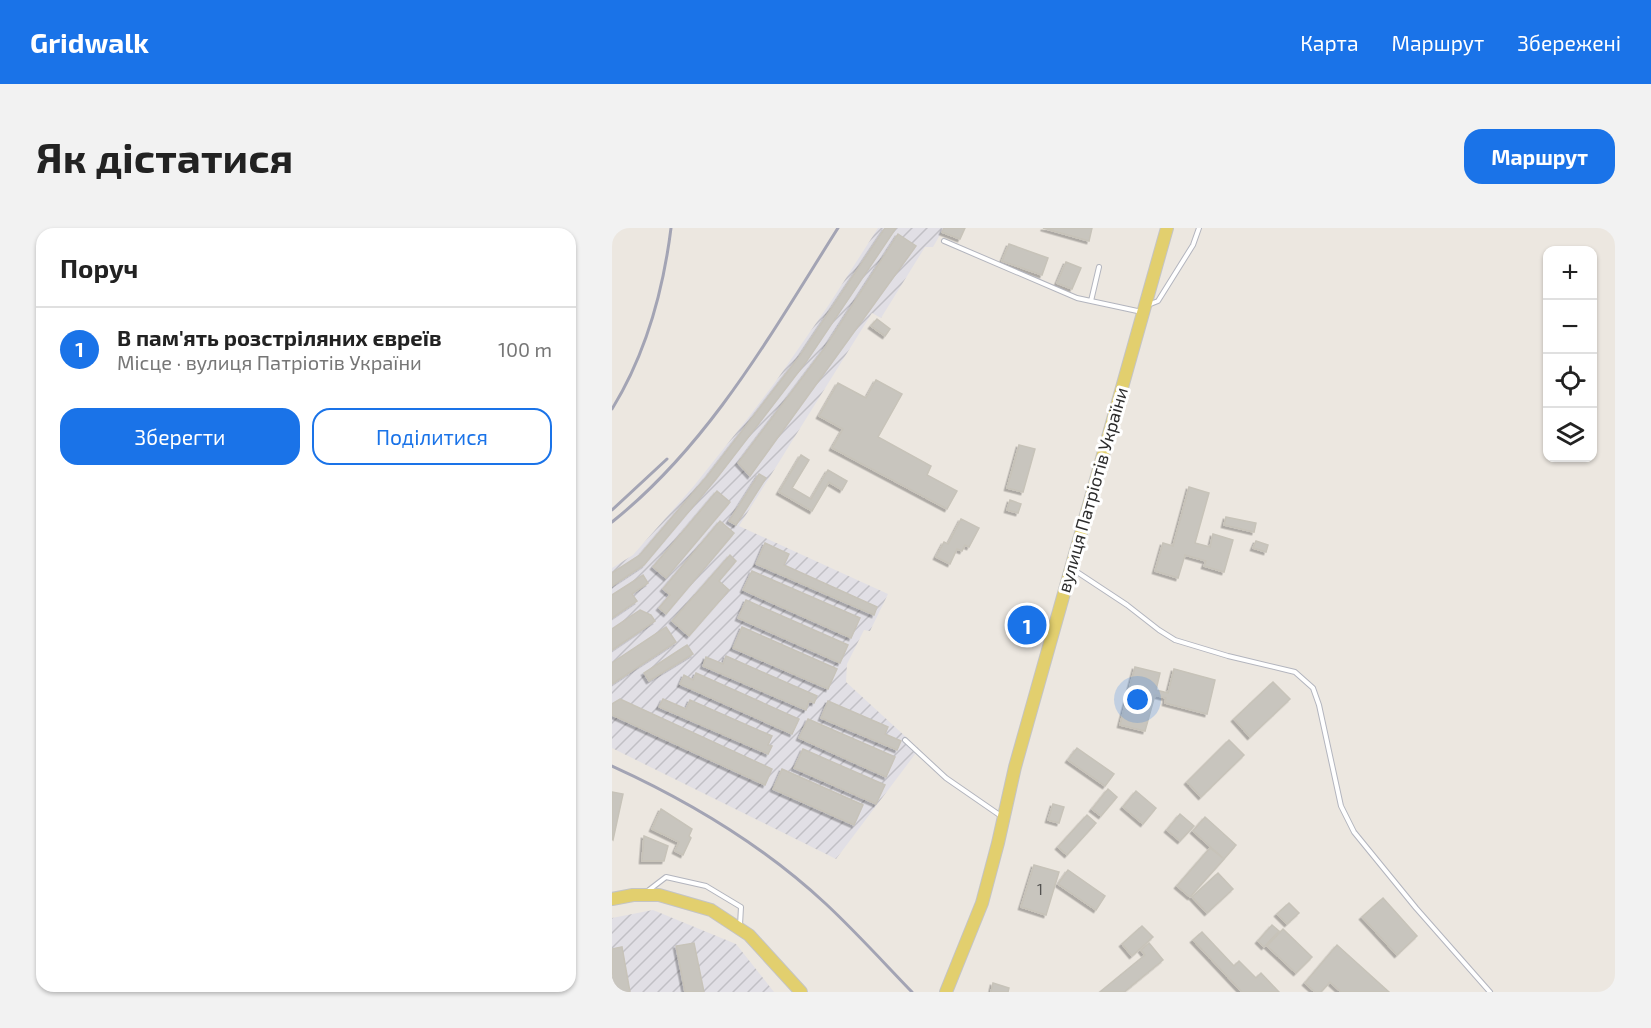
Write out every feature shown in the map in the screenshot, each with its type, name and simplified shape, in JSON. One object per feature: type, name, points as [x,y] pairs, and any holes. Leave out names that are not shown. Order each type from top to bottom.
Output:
[{"type":"main road","name":"вулиця Патріотів України","points":[[946,992],[982,903],[1004,818],[1014,767],[1167,228]]},
{"type":"main road","points":[[612,899],[659,895],[711,910],[749,935],[801,992]]},
{"type":"lane","points":[[944,241],[1077,298],[1144,309],[1158,301],[1193,245],[1199,228]]},
{"type":"lane","points":[[1091,301],[1099,267]]},
{"type":"lane","points":[[1071,567],[1175,640],[1228,657],[1295,672],[1313,688],[1319,705],[1341,806],[1354,832],[1416,908],[1490,992]]},
{"type":"lane","points":[[905,740],[946,778],[1004,818]]},
{"type":"lane","points":[[642,895],[666,878],[706,886],[741,906],[740,929]]},
{"type":"shaded area","points":[[878,228],[944,228],[933,247],[925,247],[881,318],[872,313],[739,526],[888,594],[870,631],[864,630],[847,664],[846,682],[919,749],[836,859],[612,748],[612,568],[633,555],[693,487],[748,418],[830,303]]},
{"type":"shaded area","points":[[653,910],[736,944],[774,992],[612,992],[612,918]]},
{"type":"building","points":[[885,228],[896,228],[806,362],[716,479],[644,565],[612,586],[612,573],[640,555],[709,474],[799,357]]},
{"type":"building","points":[[944,228],[965,228],[960,239],[942,232]]},
{"type":"building","points":[[1043,228],[1092,228],[1089,241]]},
{"type":"building","points":[[898,234],[916,246],[750,476],[738,463],[824,349]]},
{"type":"building","points":[[1009,244],[1048,258],[1042,275],[1002,261]]},
{"type":"building","points":[[1066,262],[1081,268],[1072,289],[1057,283]]},
{"type":"building","points":[[877,319],[890,329],[885,336],[871,326]]},
{"type":"building","points":[[876,380],[902,394],[878,437],[931,466],[927,475],[957,491],[947,509],[832,448],[843,429],[819,416],[838,383],[866,398]]},
{"type":"building","points":[[1019,445],[1035,449],[1023,492],[1007,488]]},
{"type":"building","points":[[801,455],[809,460],[792,488],[811,499],[828,470],[847,481],[842,490],[829,482],[812,511],[779,492]]},
{"type":"building","points":[[759,474],[766,478],[736,525],[729,521]]},
{"type":"building","points":[[1189,487],[1209,493],[1195,543],[1210,547],[1213,534],[1233,540],[1224,572],[1204,566],[1206,561],[1185,555],[1178,578],[1155,571],[1163,543],[1173,546]]},
{"type":"building","points":[[717,491],[730,502],[666,578],[653,567]]},
{"type":"building","points":[[1010,500],[1021,504],[1018,513],[1007,510]]},
{"type":"building","points":[[1226,517],[1256,523],[1254,532],[1224,525]]},
{"type":"building","points":[[961,519],[979,528],[969,547],[965,545],[962,551],[957,549],[950,564],[936,557],[944,542],[948,544]]},
{"type":"building","points":[[720,521],[734,533],[666,614],[659,608],[670,595],[663,589]]},
{"type":"building","points":[[1256,541],[1268,545],[1266,552],[1253,548]]},
{"type":"building","points":[[765,543],[789,554],[784,565],[877,607],[874,615],[756,564]]},
{"type":"building","points":[[730,555],[736,561],[719,581],[729,590],[689,636],[672,621]]},
{"type":"building","points":[[752,571],[860,618],[851,638],[743,590]]},
{"type":"building","points":[[643,575],[648,583],[632,594],[637,601],[612,618],[612,595]]},
{"type":"building","points":[[746,600],[848,645],[840,663],[738,618]]},
{"type":"building","points":[[640,610],[651,615],[655,621],[612,650],[612,629]]},
{"type":"building","points":[[666,627],[676,642],[612,684],[612,663]]},
{"type":"building","points":[[742,627],[837,669],[828,689],[733,648]]},
{"type":"building","points":[[687,645],[693,654],[649,681],[644,673]]},
{"type":"building","points":[[726,656],[817,696],[814,703],[809,701],[806,710],[703,666],[706,657],[723,664]]},
{"type":"building","points":[[1135,667],[1160,673],[1156,690],[1168,693],[1174,669],[1215,680],[1207,714],[1165,703],[1166,698],[1155,695],[1145,731],[1120,725]]},
{"type":"building","points":[[696,673],[799,719],[792,734],[680,684],[684,675],[693,680]]},
{"type":"building","points":[[1273,682],[1290,699],[1250,737],[1234,719]]},
{"type":"building","points":[[620,699],[772,769],[765,785],[612,715],[612,704]]},
{"type":"building","points":[[663,699],[686,709],[690,700],[772,736],[768,745],[772,746],[768,754],[659,707]]},
{"type":"building","points":[[828,701],[888,727],[885,734],[901,741],[897,750],[821,718]]},
{"type":"building","points":[[808,719],[895,757],[886,777],[799,738]]},
{"type":"building","points":[[1229,740],[1244,755],[1201,797],[1187,782]]},
{"type":"building","points":[[1077,748],[1114,774],[1105,786],[1068,760]]},
{"type":"building","points":[[803,749],[885,785],[876,804],[794,768]]},
{"type":"building","points":[[782,769],[863,805],[854,825],[773,789]]},
{"type":"building","points":[[1108,789],[1117,797],[1101,816],[1092,809]]},
{"type":"building","points":[[1136,791],[1156,808],[1143,824],[1123,807]]},
{"type":"building","points":[[612,792],[623,794],[613,840],[612,839]]},
{"type":"building","points":[[1053,804],[1064,807],[1059,823],[1048,820]]},
{"type":"building","points":[[661,809],[692,829],[689,836],[691,838],[683,855],[675,851],[679,842],[652,829]]},
{"type":"building","points":[[1180,814],[1194,826],[1180,841],[1167,830]]},
{"type":"building","points":[[1087,815],[1096,823],[1067,855],[1058,847]]},
{"type":"building","points":[[1205,817],[1236,845],[1224,859],[1193,831]]},
{"type":"building","points":[[644,836],[668,846],[664,861],[642,861]]},
{"type":"building","points":[[1210,848],[1224,859],[1190,897],[1177,886]]},
{"type":"building","points":[[1034,865],[1059,872],[1046,915],[1021,907]]},
{"type":"building","points":[[1068,870],[1105,896],[1096,910],[1058,884]]},
{"type":"building","points":[[1218,873],[1233,889],[1207,913],[1192,897]]},
{"type":"building","points":[[1383,898],[1417,936],[1397,955],[1362,917]]},
{"type":"building","points":[[1289,903],[1299,913],[1287,924],[1277,914]]},
{"type":"building","points":[[1272,925],[1279,931],[1264,947],[1258,941]]},
{"type":"building","points":[[1142,926],[1153,937],[1132,956],[1122,944]]},
{"type":"building","points":[[1283,929],[1312,957],[1296,973],[1267,946]]},
{"type":"building","points":[[1202,932],[1234,966],[1239,961],[1256,978],[1261,973],[1279,992],[1242,992],[1193,940]]},
{"type":"building","points":[[694,943],[704,992],[685,992],[676,946]]},
{"type":"building","points":[[1149,943],[1163,960],[1124,992],[1100,992],[1145,955],[1141,950]]},
{"type":"building","points":[[1337,945],[1389,992],[1341,992],[1330,982],[1321,992],[1315,992],[1305,983]]},
{"type":"building","points":[[622,947],[630,992],[612,992],[612,949]]},
{"type":"building","points":[[993,983],[1009,988],[1008,992],[991,992]]},
{"type":"railway","points":[[612,409],[644,344],[658,299],[671,228]]},
{"type":"railway","points":[[612,522],[647,491],[709,422],[763,346],[838,228]]},
{"type":"railway","points":[[612,510],[667,459]]},
{"type":"railway","points":[[612,766],[669,794],[725,826],[777,863],[837,915],[912,992]]},
{"type":"place","name":"В пам'ять розстріляних євреїв","points":[[1027,625]]}]
